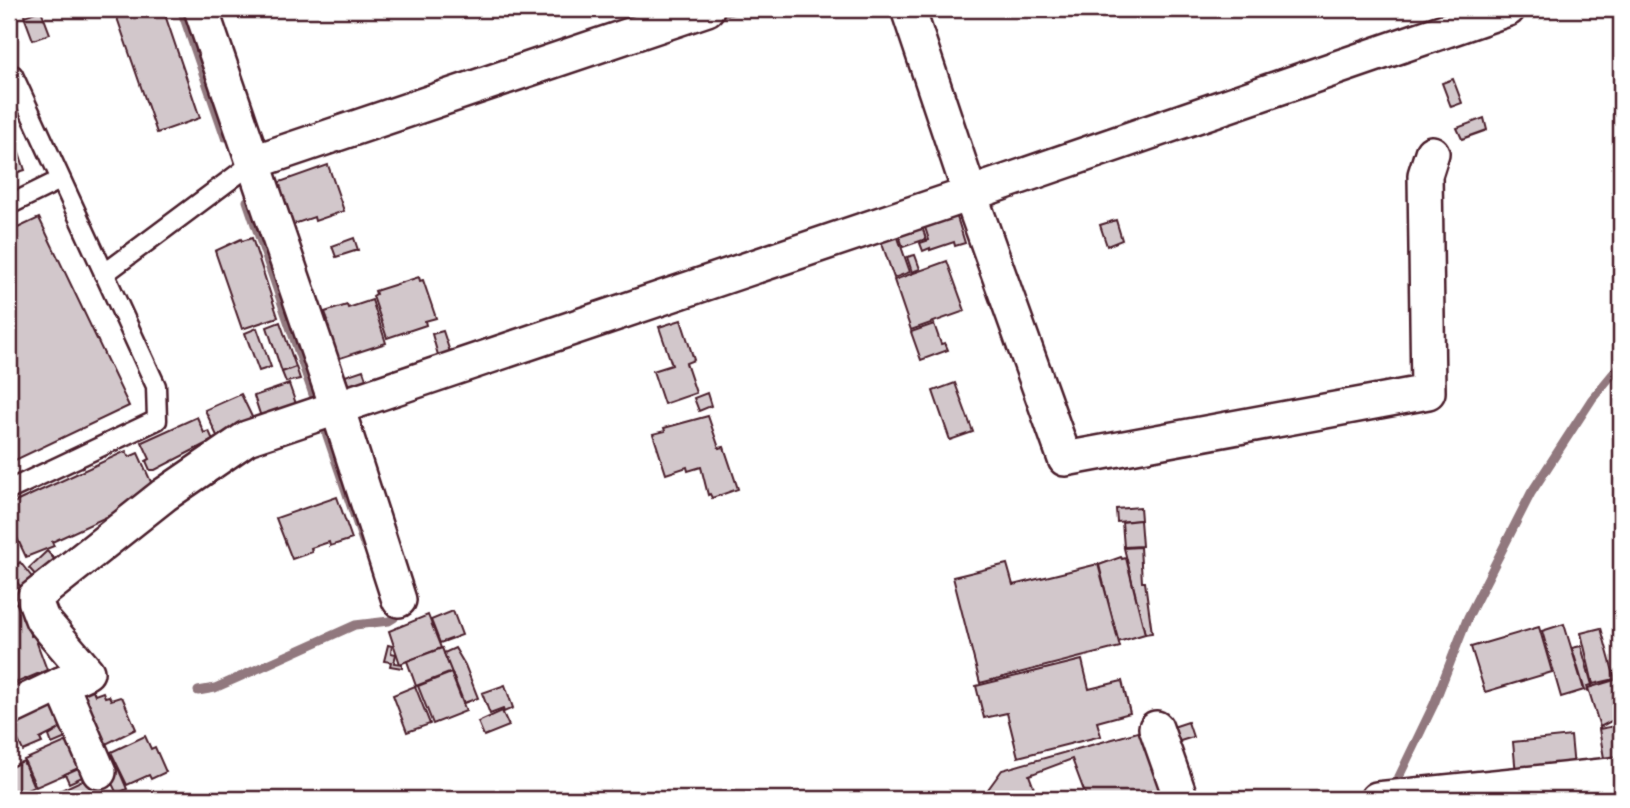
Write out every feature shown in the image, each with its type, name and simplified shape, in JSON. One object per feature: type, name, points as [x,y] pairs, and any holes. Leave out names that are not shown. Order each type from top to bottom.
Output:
[{"type":"street","points":[[201,9],[337,407],[399,600]]},
{"type":"street","points":[[254,162],[707,9]]},
{"type":"street","points":[[908,9],[970,194],[1065,459],[1428,392],[1424,175],[1432,153]]},
{"type":"street","points":[[9,709],[87,672],[41,619],[34,598],[164,495],[247,438],[1508,9]]},
{"type":"street","points":[[61,684],[99,772]]},
{"type":"street","points":[[1156,728],[1181,799]]},
{"type":"street","points":[[1377,799],[1621,774]]},
{"type":"lane","points":[[9,491],[157,421],[156,386],[13,75]]},
{"type":"lane","points":[[104,274],[254,162]]},
{"type":"lane","points":[[9,205],[60,180]]},
{"type":"building","points":[[114,9],[163,9],[200,118],[157,133]]},
{"type":"building","points":[[41,10],[50,34],[33,40],[24,16]]},
{"type":"building","points":[[1453,79],[1462,103],[1451,107],[1442,83]]},
{"type":"building","points":[[1484,118],[1487,130],[1462,139],[1457,128]]},
{"type":"building","points":[[9,122],[25,170],[9,175]]},
{"type":"building","points":[[328,165],[344,211],[315,221],[314,217],[291,225],[277,183]]},
{"type":"building","points":[[956,214],[965,243],[955,246],[954,242],[923,251],[920,243],[929,240],[924,224]]},
{"type":"building","points":[[39,218],[129,406],[9,463],[9,232]]},
{"type":"building","points":[[1116,220],[1122,240],[1107,246],[1100,225]]},
{"type":"building","points":[[922,226],[926,239],[903,247],[898,232]]},
{"type":"building","points":[[896,232],[910,272],[894,278],[880,238]]},
{"type":"building","points":[[252,238],[278,317],[242,329],[215,251],[241,239]]},
{"type":"building","points":[[354,238],[358,250],[336,257],[332,246]]},
{"type":"building","points":[[915,255],[920,269],[912,272],[907,257]]},
{"type":"building","points":[[947,261],[965,311],[911,330],[894,280]]},
{"type":"building","points":[[419,277],[420,281],[423,280],[436,318],[425,321],[426,325],[387,338],[373,296],[375,291]]},
{"type":"building","points":[[372,300],[386,343],[337,359],[324,321],[328,320],[325,312]]},
{"type":"building","points":[[681,320],[694,360],[686,363],[696,393],[664,404],[653,371],[672,365],[659,327]]},
{"type":"building","points":[[280,322],[296,367],[282,372],[267,327]]},
{"type":"building","points":[[934,324],[941,344],[945,343],[948,350],[921,360],[911,332]]},
{"type":"building","points":[[257,328],[271,367],[259,371],[245,333]]},
{"type":"building","points":[[443,331],[450,352],[438,355],[432,334]]},
{"type":"building","points":[[296,367],[300,379],[286,382],[282,372]]},
{"type":"building","points":[[363,370],[367,382],[349,387],[345,376]]},
{"type":"building","points":[[955,383],[973,432],[950,440],[933,391]]},
{"type":"building","points":[[289,384],[296,404],[261,417],[254,396]]},
{"type":"building","points":[[707,393],[711,406],[699,411],[694,398]]},
{"type":"building","points":[[241,394],[253,419],[217,436],[205,410]]},
{"type":"building","points":[[708,416],[719,448],[724,447],[738,489],[712,498],[708,495],[701,467],[688,471],[687,467],[666,474],[653,434],[665,431],[664,428]]},
{"type":"building","points":[[197,417],[204,433],[209,431],[213,440],[155,470],[150,470],[146,461],[150,459],[142,442]]},
{"type":"building","points":[[126,451],[129,457],[138,453],[152,484],[144,488],[145,491],[126,508],[52,542],[54,546],[26,557],[9,521],[9,505]]},
{"type":"building","points":[[337,497],[352,539],[330,546],[329,542],[311,548],[312,552],[292,559],[276,518]]},
{"type":"building","points":[[1140,507],[1141,520],[1117,522],[1116,509]]},
{"type":"building","points":[[1140,520],[1142,546],[1124,547],[1122,522]]},
{"type":"building","points":[[1140,547],[1142,582],[1145,582],[1152,633],[1145,634],[1124,548]]},
{"type":"building","points":[[47,551],[56,561],[38,578],[29,568]]},
{"type":"building","points":[[1121,557],[1126,558],[1145,634],[1118,642],[1099,565]]},
{"type":"building","points":[[20,562],[35,581],[23,590],[9,572]]},
{"type":"building","points":[[1007,564],[1013,585],[1098,564],[1120,647],[980,683],[953,577]]},
{"type":"building","points":[[18,602],[25,616],[22,617],[31,636],[34,635],[47,670],[16,683],[9,667],[9,606]]},
{"type":"building","points":[[453,611],[462,635],[440,643],[431,620]]},
{"type":"building","points":[[428,615],[441,648],[400,664],[389,631]]},
{"type":"building","points":[[1564,624],[1584,690],[1561,697],[1542,631]]},
{"type":"building","points":[[1539,627],[1552,672],[1485,692],[1471,647]]},
{"type":"building","points":[[1601,628],[1615,679],[1593,684],[1581,633]]},
{"type":"building","points":[[388,645],[392,646],[391,653],[396,654],[394,663],[402,664],[402,668],[390,666],[391,662],[384,661]]},
{"type":"building","points":[[1581,646],[1592,685],[1587,686],[1588,690],[1585,691],[1572,648]]},
{"type":"building","points":[[442,648],[452,672],[416,686],[407,661]]},
{"type":"building","points":[[455,648],[478,698],[464,703],[444,653]]},
{"type":"building","points":[[1082,660],[1089,689],[1122,681],[1130,713],[1097,722],[1101,736],[1018,757],[1007,713],[984,718],[976,686]]},
{"type":"building","points":[[451,673],[466,711],[433,724],[418,686]]},
{"type":"building","points":[[1618,679],[1621,690],[1621,716],[1600,727],[1588,688]]},
{"type":"building","points":[[505,685],[513,708],[490,714],[482,693]]},
{"type":"building","points":[[415,686],[430,724],[407,732],[393,695]]},
{"type":"building","points":[[93,690],[95,695],[103,692],[105,697],[109,696],[111,700],[120,697],[123,699],[136,729],[100,747],[77,697]]},
{"type":"building","points":[[58,702],[64,727],[40,739],[42,743],[23,751],[16,736],[18,735],[14,722]]},
{"type":"building","points":[[502,711],[509,726],[484,736],[478,722]]},
{"type":"building","points":[[1188,722],[1193,737],[1174,743],[1170,728]]},
{"type":"building","points":[[68,724],[73,735],[52,744],[49,736]]},
{"type":"building","points":[[1615,726],[1621,747],[1621,762],[1605,764],[1599,729]]},
{"type":"building","points":[[1145,730],[1169,799],[1087,799],[1072,759],[1029,775],[1038,799],[978,799],[977,796],[986,792],[1002,770]]},
{"type":"building","points":[[145,736],[151,749],[155,747],[166,772],[151,779],[149,775],[127,785],[111,752]]},
{"type":"building","points":[[1571,736],[1574,768],[1516,774],[1513,742]]},
{"type":"building","points":[[72,739],[84,766],[36,787],[24,760]]},
{"type":"building","points":[[23,761],[34,787],[9,798],[9,768]]},
{"type":"building","points":[[85,765],[89,774],[69,783],[65,774]]},
{"type":"building","points":[[118,768],[127,789],[117,794],[107,773]]},
{"type":"building","points":[[89,777],[99,798],[42,799]]},
{"type":"waterway","points":[[9,12],[19,9]]},
{"type":"waterway","points":[[181,9],[225,137]]},
{"type":"waterway","points":[[712,17],[737,9]]},
{"type":"waterway","points":[[247,201],[364,544]]},
{"type":"waterway","points":[[1393,789],[1434,704],[1468,617],[1531,493],[1592,399],[1621,364]]},
{"type":"waterway","points":[[198,691],[215,688],[355,625],[389,621],[394,618],[389,605]]}]
